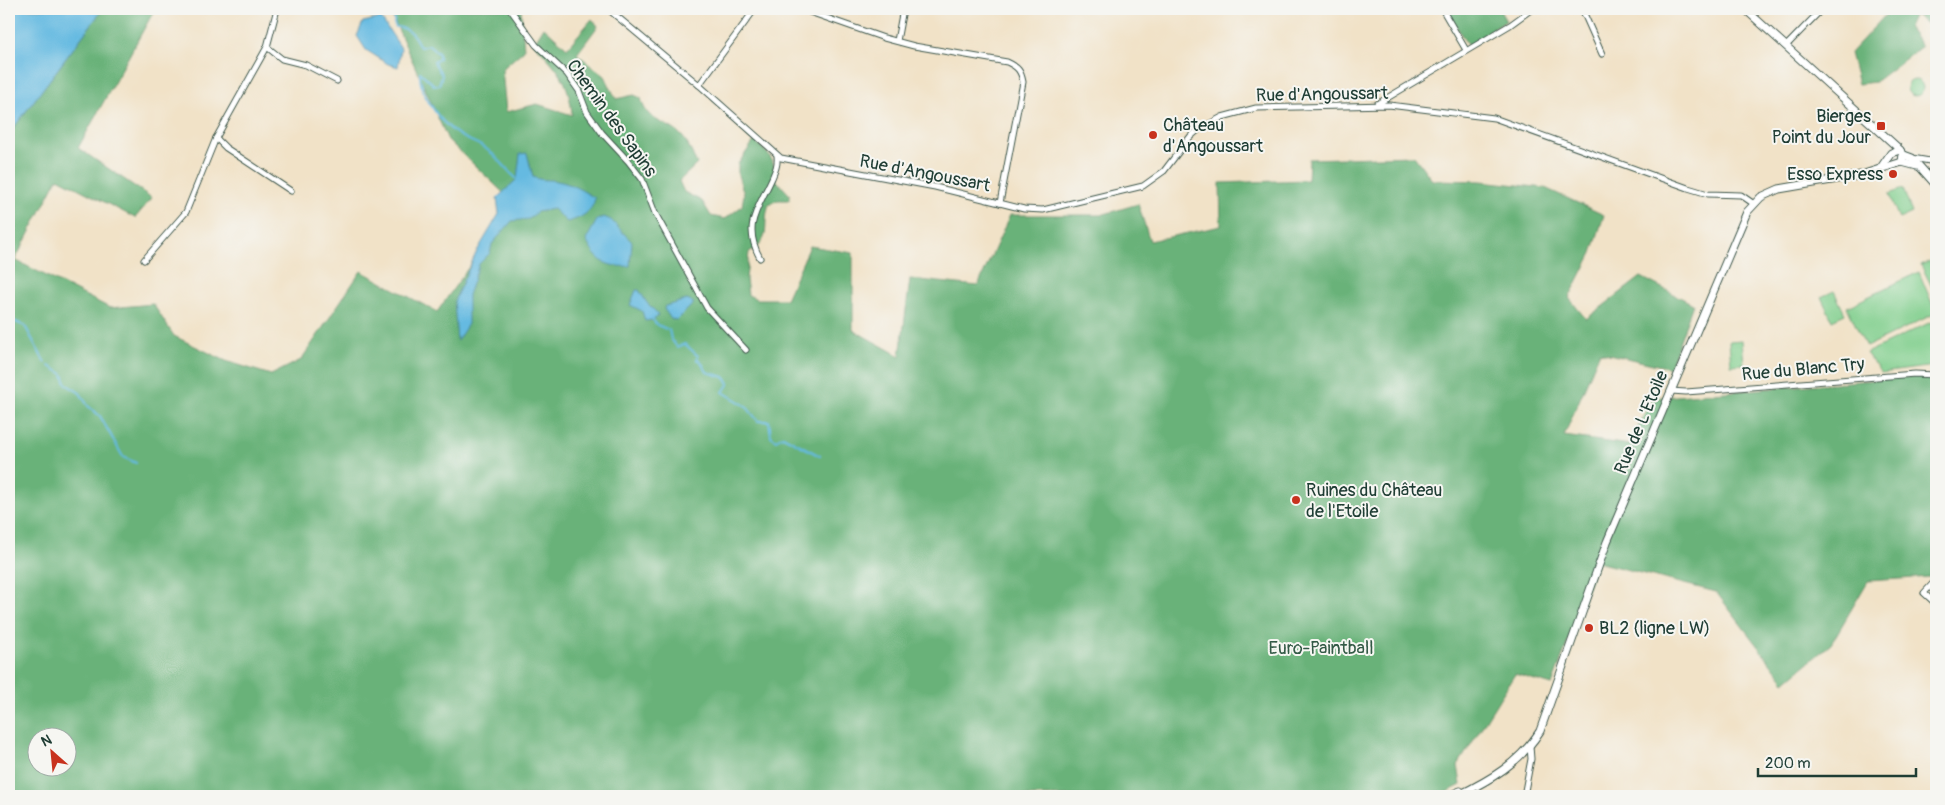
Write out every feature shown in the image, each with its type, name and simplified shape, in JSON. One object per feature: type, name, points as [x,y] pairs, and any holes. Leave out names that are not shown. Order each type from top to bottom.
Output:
[{"type":"street","points":[[144,260],[186,213],[216,138],[268,47],[277,9]]},
{"type":"street","name":"Chemin des Sapins","points":[[510,9],[536,44],[566,74],[578,91],[587,112],[602,133],[642,179],[655,213],[707,308],[746,350]]},
{"type":"street","name":"Rue d'Angoussart","points":[[608,9],[699,85],[777,156],[829,168],[934,187],[1024,209],[1044,210],[1143,186],[1164,171],[1190,137],[1198,130],[1222,118],[1249,109],[1377,104],[1494,118],[1688,188],[1708,194],[1741,195],[1754,204]]},
{"type":"street","points":[[699,85],[755,9]]},
{"type":"street","points":[[802,9],[897,41],[1007,62],[1016,66],[1021,73],[1023,82],[1000,203]]},
{"type":"street","points":[[897,41],[903,9]]},
{"type":"street","points":[[1442,9],[1466,50]]},
{"type":"street","points":[[1377,104],[1466,50],[1510,26],[1532,9]]},
{"type":"street","points":[[1582,9],[1602,54]]},
{"type":"street","points":[[1745,9],[1886,138],[1902,156],[1917,166],[1936,185]]},
{"type":"street","points":[[1786,46],[1822,9]]},
{"type":"street","points":[[268,47],[282,58],[306,65],[337,82]]},
{"type":"street","points":[[216,138],[232,153],[291,191]]},
{"type":"street","points":[[1886,138],[1893,164]]},
{"type":"street","points":[[1890,154],[1936,162]]},
{"type":"street","points":[[1880,169],[1890,154]]},
{"type":"street","points":[[760,258],[751,238],[751,228],[759,204],[777,166],[777,156]]},
{"type":"street","name":"Rue de L'Etoile","points":[[1449,796],[1460,795],[1492,779],[1530,746],[1546,718],[1607,542],[1740,226],[1754,204],[1779,189],[1862,175],[1893,164],[1902,156]]},
{"type":"street","points":[[1912,158],[1917,166]]},
{"type":"street","name":"Rue du Blanc Try","points":[[1672,391],[1686,392],[1915,374],[1936,376]]},
{"type":"street","points":[[1936,580],[1924,592],[1936,604]]},
{"type":"street","points":[[1524,796],[1531,759],[1530,746]]},
{"type":"green space","name":"Euro-Paintball","points":[[103,9],[155,9],[78,148],[152,198],[135,218],[58,178],[15,260],[110,308],[153,304],[174,336],[226,361],[271,375],[301,360],[361,271],[437,312],[514,203],[448,140],[389,9],[521,9],[524,50],[502,69],[506,112],[537,104],[572,115],[565,83],[555,67],[534,43],[544,27],[567,48],[592,19],[598,26],[577,54],[605,76],[616,99],[634,95],[641,98],[643,106],[651,116],[674,129],[683,137],[697,164],[679,181],[684,192],[702,201],[711,216],[725,219],[742,206],[744,194],[738,175],[738,164],[754,141],[770,157],[774,166],[774,178],[790,195],[789,200],[778,200],[769,204],[762,242],[749,252],[746,279],[748,295],[757,299],[786,299],[810,246],[853,253],[853,330],[900,356],[910,279],[978,286],[1010,215],[1101,215],[1138,204],[1150,241],[1221,226],[1220,183],[1308,180],[1309,159],[1414,156],[1432,180],[1481,181],[1545,188],[1604,215],[1592,253],[1569,298],[1586,319],[1641,277],[1693,304],[1670,368],[1600,352],[1564,436],[1630,445],[1652,398],[1921,376],[1936,383],[1936,570],[1930,577],[1868,581],[1831,644],[1785,682],[1716,592],[1597,562],[1552,685],[1515,674],[1458,765],[1461,785],[1439,796],[9,796],[9,134]]},
{"type":"green space","points":[[1446,9],[1499,9],[1506,21],[1468,46]]},
{"type":"green space","points":[[1891,9],[1936,9],[1936,31],[1914,14],[1908,27],[1922,46],[1875,82],[1858,84],[1850,53]]},
{"type":"green space","points":[[1912,80],[1918,80],[1923,85],[1921,94],[1912,96],[1907,91],[1907,85]]},
{"type":"green space","points":[[1903,189],[1912,213],[1899,219],[1889,194]]},
{"type":"green space","points":[[1935,259],[1936,288],[1933,289],[1921,265]]},
{"type":"green space","points":[[1919,272],[1936,313],[1866,347],[1847,307]]},
{"type":"green space","points":[[1834,291],[1845,314],[1832,320],[1821,297]]},
{"type":"green space","points":[[1931,322],[1936,332],[1936,367],[1881,373],[1866,353]]},
{"type":"green space","points":[[1742,340],[1744,364],[1731,365],[1729,341]]},
{"type":"water","points":[[9,9],[103,9],[9,134]]},
{"type":"water","points":[[381,18],[401,48],[398,67],[388,64],[366,50],[357,36],[363,22]]},
{"type":"water","points":[[527,153],[533,177],[572,185],[595,198],[594,203],[585,214],[567,222],[553,209],[537,212],[529,219],[512,221],[492,244],[490,253],[479,264],[468,295],[468,324],[457,341],[454,301],[477,251],[499,214],[497,198],[517,179],[520,154]]},
{"type":"water","points":[[604,217],[611,220],[632,242],[630,266],[615,266],[603,262],[594,253],[586,240],[597,220]]},
{"type":"water","points":[[636,290],[639,290],[647,303],[659,315],[653,320],[645,321],[642,311],[630,305]]},
{"type":"water","points":[[687,300],[694,303],[677,320],[671,319],[664,309],[665,306]]},
{"type":"waterway","points":[[396,9],[394,23],[396,27],[411,33],[420,47],[429,45],[439,54],[439,59],[434,62],[442,75],[439,85],[434,85],[420,72],[420,80],[431,106],[450,128],[494,155],[517,179]]},
{"type":"waterway","points":[[9,319],[25,326],[45,363]]},
{"type":"waterway","points":[[653,320],[657,325],[669,330],[671,339],[677,347],[685,344],[698,356],[697,360],[700,360],[707,372],[724,377],[729,383],[723,392],[746,406],[758,421],[769,421],[771,436],[776,440],[783,436],[820,456]]},
{"type":"waterway","points":[[49,366],[63,374],[66,384],[80,393],[88,406],[100,416],[123,457],[136,463]]},
{"type":"place","name":"Bierges Point du Jour","points":[[1881,126]]},
{"type":"place","name":"Château d'Angoussart","points":[[1153,135]]},
{"type":"place","name":"Esso Express","points":[[1893,174]]},
{"type":"place","name":"Ruines du Château de l'Etoile","points":[[1296,500]]},
{"type":"place","name":"BL2 (ligne LW)","points":[[1589,628]]}]
